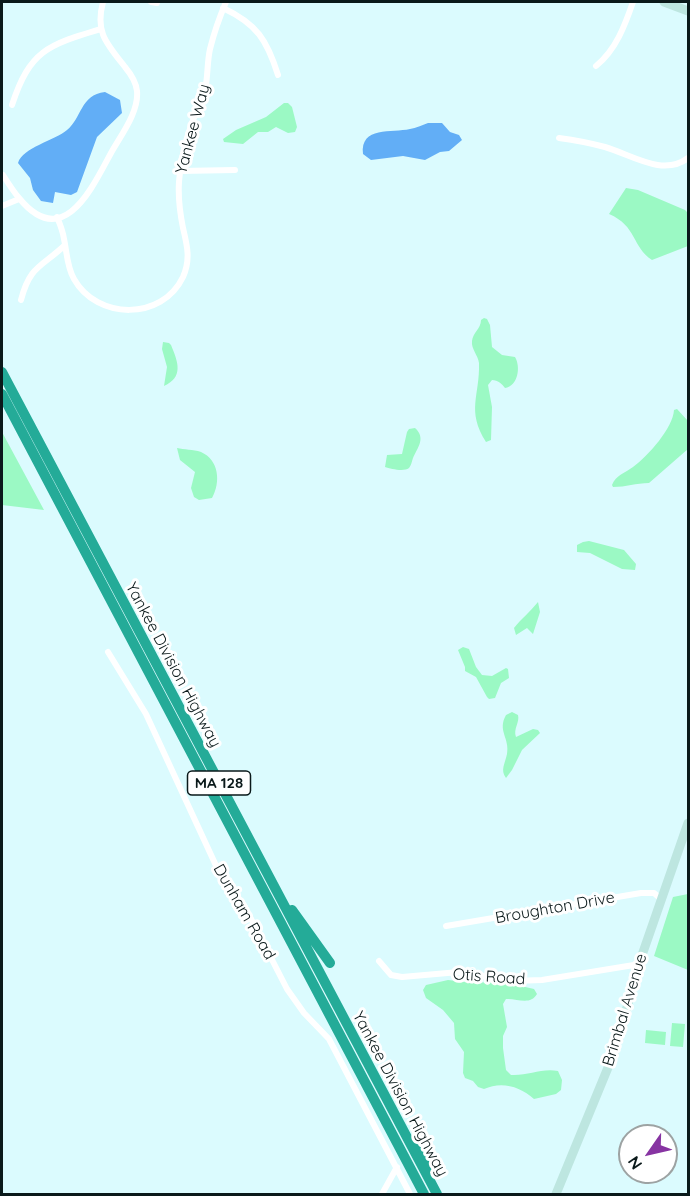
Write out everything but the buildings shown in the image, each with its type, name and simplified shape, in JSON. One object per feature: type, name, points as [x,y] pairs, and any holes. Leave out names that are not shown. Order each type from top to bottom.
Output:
[{"type":"highway","name":"Yankee Division Highway","points":[[2,372],[437,1194]]},
{"type":"highway","name":"Yankee Division Highway","points":[[2,394],[424,1194]]},
{"type":"highway","points":[[266,873],[330,963]]},
{"type":"highway","points":[[417,1137],[441,1194]]},
{"type":"main road","points":[[664,2],[688,11]]},
{"type":"main road","name":"Brimbal Avenue","points":[[556,1194],[614,1053],[640,964],[688,823]]},
{"type":"street","points":[[3,175],[19,199],[42,216],[57,217],[73,212],[93,187],[136,102],[137,91],[135,83],[101,29],[99,21],[103,2]]},
{"type":"street","points":[[596,66],[606,58],[623,29],[633,2]]},
{"type":"street","points":[[225,5],[260,35],[270,49],[278,75]]},
{"type":"street","name":"Yankee Way","points":[[57,217],[74,280],[98,301],[112,308],[138,310],[157,303],[170,294],[182,278],[189,256],[179,202],[180,171],[193,120],[204,94],[210,50],[225,5]]},
{"type":"street","points":[[12,105],[20,80],[30,64],[44,50],[101,29]]},
{"type":"street","points":[[559,138],[600,146],[665,166],[681,163],[688,158]]},
{"type":"street","points":[[180,171],[235,170]]},
{"type":"street","points":[[2,206],[19,199]]},
{"type":"street","points":[[21,300],[25,285],[35,268],[52,258],[65,245]]},
{"type":"street","name":"Dunham Road","points":[[108,652],[146,714],[218,870],[245,908],[287,989],[304,1013],[329,1039],[410,1194]]},
{"type":"street","name":"Broughton Drive","points":[[446,926],[641,893],[654,893],[662,900]]},
{"type":"street","name":"Otis Road","points":[[379,961],[391,975],[402,977],[459,972],[513,981],[542,980],[640,964]]},
{"type":"street","points":[[382,1194],[397,1167]]},
{"type":"green space","points":[[284,103],[292,107],[297,127],[295,132],[288,133],[276,127],[268,132],[258,132],[243,144],[224,142],[223,139],[236,130],[266,117]]},
{"type":"green space","points":[[626,188],[638,190],[685,210],[688,213],[688,246],[652,260],[646,255],[625,224],[609,214]]},
{"type":"green space","points":[[484,318],[490,325],[492,347],[502,355],[515,357],[518,371],[513,384],[509,387],[505,388],[500,382],[492,380],[488,385],[492,407],[491,440],[486,442],[480,431],[475,412],[479,363],[472,344],[474,335]]},
{"type":"green space","points":[[163,342],[171,345],[178,368],[175,378],[164,386],[167,367],[162,349]]},
{"type":"green space","points":[[677,409],[688,421],[688,449],[649,483],[613,487],[612,485],[621,474],[639,462],[659,441],[673,417],[674,410]]},
{"type":"green space","points":[[415,428],[421,439],[410,467],[401,470],[385,467],[387,455],[402,454],[407,432]]},
{"type":"green space","points":[[2,432],[44,510],[2,505]]},
{"type":"green space","points":[[177,448],[201,452],[212,460],[217,472],[217,485],[212,498],[199,500],[194,497],[191,488],[195,472],[180,460]]},
{"type":"green space","points":[[589,541],[624,550],[636,564],[635,570],[622,569],[590,553],[577,552],[577,545]]},
{"type":"green space","points":[[538,602],[540,612],[533,634],[527,628],[516,635],[514,628]]},
{"type":"green space","points":[[463,647],[469,649],[482,675],[492,676],[508,669],[509,678],[501,683],[495,698],[489,699],[476,677],[465,671],[458,650]]},
{"type":"green space","points":[[512,712],[518,715],[516,737],[533,729],[540,733],[522,750],[506,778],[503,770],[507,743],[503,726],[506,715]]},
{"type":"green space","points":[[688,894],[688,970],[654,956],[673,897]]},
{"type":"green space","points":[[448,980],[508,983],[534,989],[537,994],[531,1000],[506,999],[503,1004],[507,1027],[503,1036],[506,1070],[511,1075],[546,1070],[558,1071],[562,1080],[561,1090],[556,1094],[534,1099],[517,1088],[497,1085],[484,1089],[465,1078],[463,1073],[464,1052],[455,1039],[454,1023],[443,1010],[426,998],[423,990],[426,985]]},
{"type":"green space","points":[[672,1023],[685,1024],[683,1047],[670,1046]]},
{"type":"green space","points":[[646,1030],[666,1032],[665,1045],[645,1043]]},
{"type":"water","points":[[105,92],[120,100],[122,113],[97,137],[77,192],[71,195],[55,192],[53,203],[41,201],[33,190],[30,178],[18,163],[21,157],[32,148],[67,130],[86,102],[97,94]]},
{"type":"water","points":[[428,123],[442,123],[450,132],[459,135],[462,140],[449,151],[440,152],[425,160],[403,156],[371,160],[363,154],[363,145],[372,135],[379,132],[412,129]]}]
